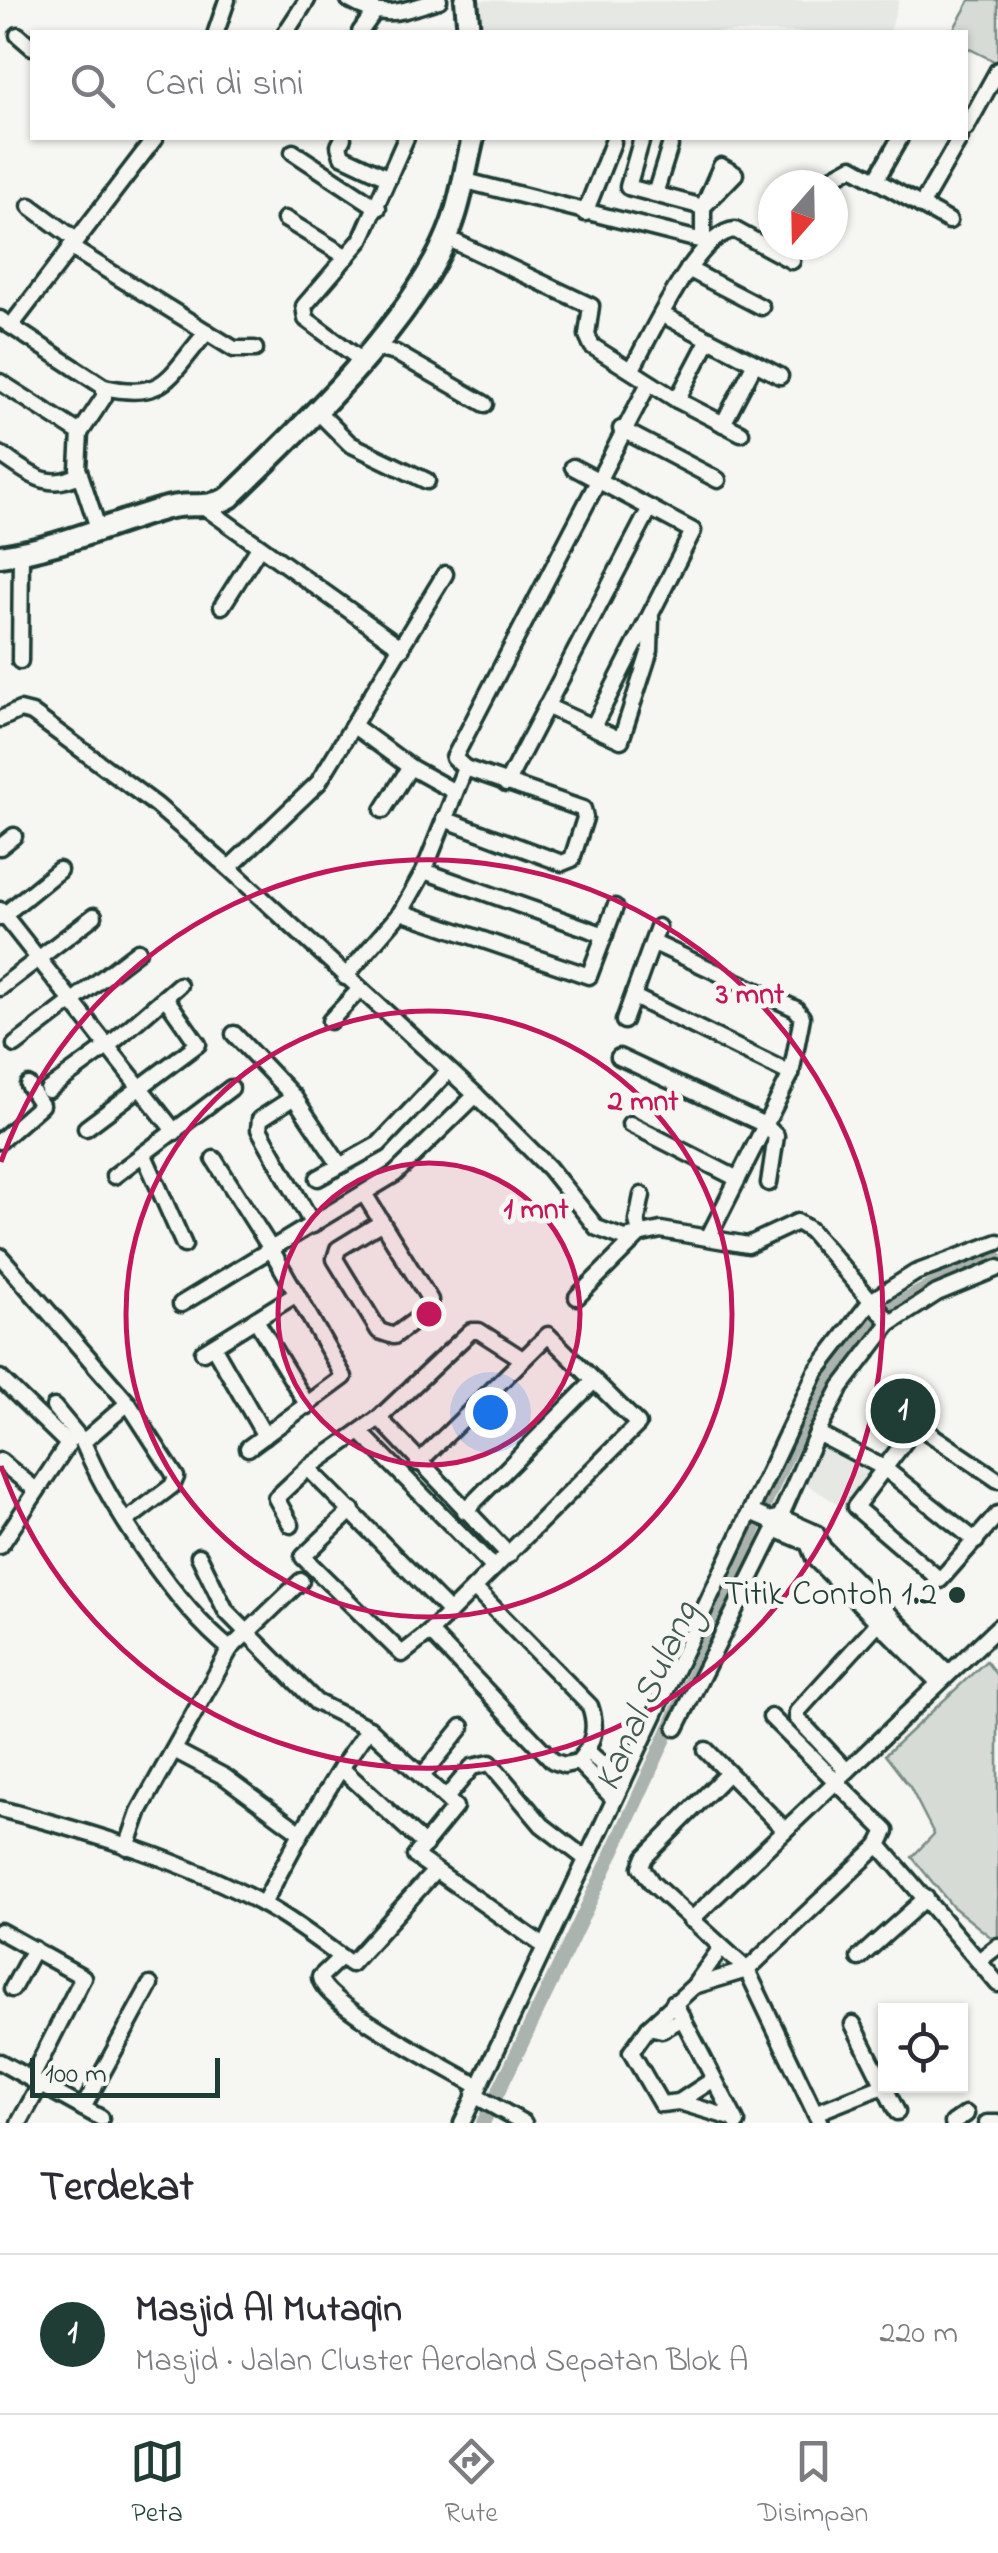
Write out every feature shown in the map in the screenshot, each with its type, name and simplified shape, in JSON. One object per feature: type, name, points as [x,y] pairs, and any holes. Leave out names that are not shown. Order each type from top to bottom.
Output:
[{"type":"street","points":[[217,30],[227,0]]},
{"type":"street","points":[[287,30],[307,0]]},
{"type":"street","points":[[349,0],[373,14],[401,12],[439,0]]},
{"type":"street","points":[[466,0],[469,30]]},
{"type":"street","points":[[361,30],[373,14]]},
{"type":"street","points":[[18,36],[30,45]]},
{"type":"street","points":[[968,124],[998,70]]},
{"type":"street","points":[[149,140],[73,244],[5,322],[104,387],[136,394],[158,388],[207,332]]},
{"type":"street","points":[[342,140],[338,146],[342,156],[389,178]]},
{"type":"street","points":[[405,140],[378,208],[347,257],[304,306],[303,313],[368,354],[396,354],[485,404]]},
{"type":"street","points":[[20,661],[10,554],[100,531],[167,507],[206,508],[230,497],[368,354],[417,294],[447,238],[472,140]]},
{"type":"street","points":[[641,140],[628,186],[703,208],[706,243]]},
{"type":"street","points":[[877,178],[899,140]]},
{"type":"street","points":[[921,206],[959,140]]},
{"type":"street","points":[[585,213],[613,142]]},
{"type":"street","points":[[654,194],[670,146]]},
{"type":"street","points":[[293,152],[378,208]]},
{"type":"street","points":[[845,170],[852,166],[877,178],[949,221]]},
{"type":"street","points":[[462,180],[706,243]]},
{"type":"street","points":[[30,206],[73,244],[207,332],[234,349],[255,349]]},
{"type":"street","points":[[286,218],[347,257]]},
{"type":"street","points":[[632,369],[706,243],[729,229],[758,240]]},
{"type":"street","points":[[447,238],[591,306],[587,335],[592,346],[678,400],[741,432]]},
{"type":"street","points":[[688,269],[761,307]]},
{"type":"street","points":[[663,315],[780,376]]},
{"type":"street","points":[[678,400],[709,339]]},
{"type":"street","points":[[724,424],[755,363]]},
{"type":"street","points":[[0,382],[80,433]]},
{"type":"street","points":[[444,820],[568,863],[585,818],[583,809],[465,768],[456,763],[455,752],[649,383]]},
{"type":"street","points":[[100,531],[80,474],[76,444],[104,397],[104,387]]},
{"type":"street","points":[[315,408],[350,444],[427,481]]},
{"type":"street","points":[[622,429],[718,480]]},
{"type":"street","points":[[0,454],[46,484],[68,482],[80,474]]},
{"type":"street","points":[[573,467],[693,530],[593,727]]},
{"type":"street","points":[[206,508],[258,549],[402,648]]},
{"type":"street","points":[[506,784],[650,508]]},
{"type":"street","points":[[222,606],[258,549]]},
{"type":"street","points":[[228,868],[318,783],[445,574]]},
{"type":"street","points":[[546,706],[616,740],[624,737],[650,650],[650,614]]},
{"type":"street","points":[[0,719],[20,710],[32,713],[156,804],[476,1095],[550,1168],[598,1228],[624,1238],[661,1230],[748,1245],[797,1222],[810,1230],[888,1322]]},
{"type":"street","points":[[354,726],[410,767],[455,792]]},
{"type":"street","points":[[383,810],[410,767]]},
{"type":"street","points":[[345,977],[401,912],[424,871],[465,768]]},
{"type":"street","points":[[0,847],[14,836]]},
{"type":"street","points":[[59,870],[1,914],[175,1132]]},
{"type":"street","points":[[424,871],[605,935]]},
{"type":"street","points":[[401,912],[584,977],[591,972],[615,907]]},
{"type":"street","points":[[0,988],[94,916]]},
{"type":"street","points":[[624,1021],[658,926]]},
{"type":"street","points":[[654,942],[796,1010],[802,1017],[791,1074],[709,1236]]},
{"type":"street","points":[[15,1045],[138,952]]},
{"type":"street","points":[[48,1090],[107,1048],[179,985]]},
{"type":"street","points":[[330,1021],[358,991]]},
{"type":"street","points":[[634,996],[791,1074]]},
{"type":"street","points":[[86,1128],[198,1044],[165,997]]},
{"type":"street","points":[[234,1034],[294,1096],[338,1160]]},
{"type":"street","points":[[619,1056],[765,1125],[776,1136],[769,1183]]},
{"type":"street","points":[[318,1178],[379,1144],[448,1071]]},
{"type":"street","points":[[0,1141],[41,1105],[28,1084]]},
{"type":"street","points":[[114,1176],[231,1088]]},
{"type":"street","points":[[180,1304],[395,1174],[476,1095]]},
{"type":"street","points":[[294,1096],[260,1120],[259,1130],[313,1225]]},
{"type":"street","points":[[630,1124],[738,1179]]},
{"type":"street","points":[[144,1155],[184,1245]]},
{"type":"street","points":[[214,1159],[344,1377],[248,1448]]},
{"type":"street","points":[[365,1194],[382,1222],[430,1306],[394,1336],[379,1331],[334,1259],[338,1249],[382,1222]]},
{"type":"street","points":[[640,1234],[637,1220],[642,1196]]},
{"type":"street","points":[[577,1296],[640,1234]]},
{"type":"street","points":[[676,1728],[767,1519],[816,1372],[873,1302],[915,1273],[998,1242]]},
{"type":"street","points":[[0,1256],[128,1403],[176,1477],[172,1486],[126,1521]]},
{"type":"street","points":[[462,2123],[614,1799],[841,1387],[888,1322],[936,1293],[998,1268]]},
{"type":"street","points":[[264,1436],[208,1349],[296,1295]]},
{"type":"street","points":[[256,1320],[308,1406]]},
{"type":"street","points":[[291,1525],[276,1498],[308,1468],[379,1418],[471,1331],[479,1330],[521,1358]]},
{"type":"street","points":[[352,1510],[303,1557],[395,1651],[409,1652],[638,1424],[548,1335],[418,1463]]},
{"type":"street","points":[[0,1379],[68,1444],[2,1539]]},
{"type":"street","points":[[465,1512],[594,1381]]},
{"type":"street","points":[[84,1442],[128,1403]]},
{"type":"street","points":[[54,1407],[84,1442],[99,1480],[202,1628],[230,1648]]},
{"type":"street","points":[[379,1418],[508,1554]]},
{"type":"street","points":[[998,1480],[918,1425],[856,1510],[936,1578],[943,1578],[998,1514]]},
{"type":"street","points":[[360,1432],[494,1568]]},
{"type":"street","points":[[817,1433],[884,1468],[976,1541]]},
{"type":"street","points":[[0,1461],[36,1490]]},
{"type":"street","points":[[308,1468],[450,1612]]},
{"type":"street","points":[[767,1519],[808,1543],[943,1677]]},
{"type":"street","points":[[818,1553],[878,1623],[943,1677]]},
{"type":"street","points":[[199,1556],[226,1611],[316,1702],[369,1728],[446,1798],[455,1811],[414,1855],[434,1873],[544,1946]]},
{"type":"street","points":[[126,1847],[140,1810],[230,1648],[301,1581]]},
{"type":"street","points":[[430,1632],[554,1761],[564,1765],[582,1757],[595,1720],[590,1706],[474,1588]]},
{"type":"street","points":[[694,1986],[747,1970],[879,1846],[886,1831],[797,1712],[878,1623]]},
{"type":"street","points":[[692,1920],[998,1626]]},
{"type":"street","points":[[770,1716],[842,1776]]},
{"type":"street","points":[[423,1774],[462,1727]]},
{"type":"street","points":[[263,1904],[301,1833],[369,1728]]},
{"type":"street","points":[[174,1750],[225,1777],[301,1833]]},
{"type":"street","points":[[706,1750],[784,1829]]},
{"type":"street","points":[[582,1757],[623,1782]]},
{"type":"street","points":[[582,1757],[614,1799]]},
{"type":"street","points":[[446,1798],[472,1767],[490,1763],[542,1826],[586,1859]]},
{"type":"street","points":[[342,1768],[425,1844]]},
{"type":"street","points":[[727,1774],[641,1862],[652,1883],[747,1970],[818,2118],[878,2088]]},
{"type":"street","points":[[0,1809],[126,1847],[263,1904],[352,1964],[434,1873]]},
{"type":"street","points":[[879,1846],[981,1959],[998,1984]]},
{"type":"street","points":[[859,1958],[926,1898]]},
{"type":"street","points":[[0,1931],[83,1979],[18,2123]]},
{"type":"street","points":[[981,1959],[998,1946]]},
{"type":"street","points":[[720,1949],[694,1986],[649,2027],[631,2054],[661,2104],[678,2102],[736,2121]]},
{"type":"street","points":[[12,1989],[34,1950]]},
{"type":"street","points":[[341,1957],[319,1980],[334,1997],[524,2123]]},
{"type":"street","points":[[0,2062],[90,2115],[150,1985]]},
{"type":"street","points":[[674,2002],[736,2121]]},
{"type":"street","points":[[649,2027],[662,2030],[684,2018]]},
{"type":"street","points":[[853,2024],[878,2076]]},
{"type":"street","points":[[678,2102],[714,2079]]},
{"type":"street","points":[[887,2093],[898,2112]]},
{"type":"street","points":[[988,2123],[998,2123]]},
{"type":"shaded area","points":[[474,0],[899,0],[891,30],[479,30]]},
{"type":"shaded area","points":[[970,0],[998,0],[998,63],[968,48],[968,30],[953,30]]},
{"type":"shaded area","points":[[821,1442],[868,1473],[842,1507],[803,1482]]},
{"type":"shaded area","points":[[986,1661],[998,1677],[998,1943],[952,1906],[912,1857],[934,1834],[910,1787],[885,1755]]},
{"type":"waterway","name":"Kanal Sulang","points":[[483,2123],[622,1832],[773,1486],[814,1404],[838,1365],[874,1321],[949,1277],[998,1259]]},
{"type":"place","name":"Masjid Al Mutaqin","points":[[903,1411]]},
{"type":"place","name":"Titik Contoh 1.2","points":[[957,1595]]}]
